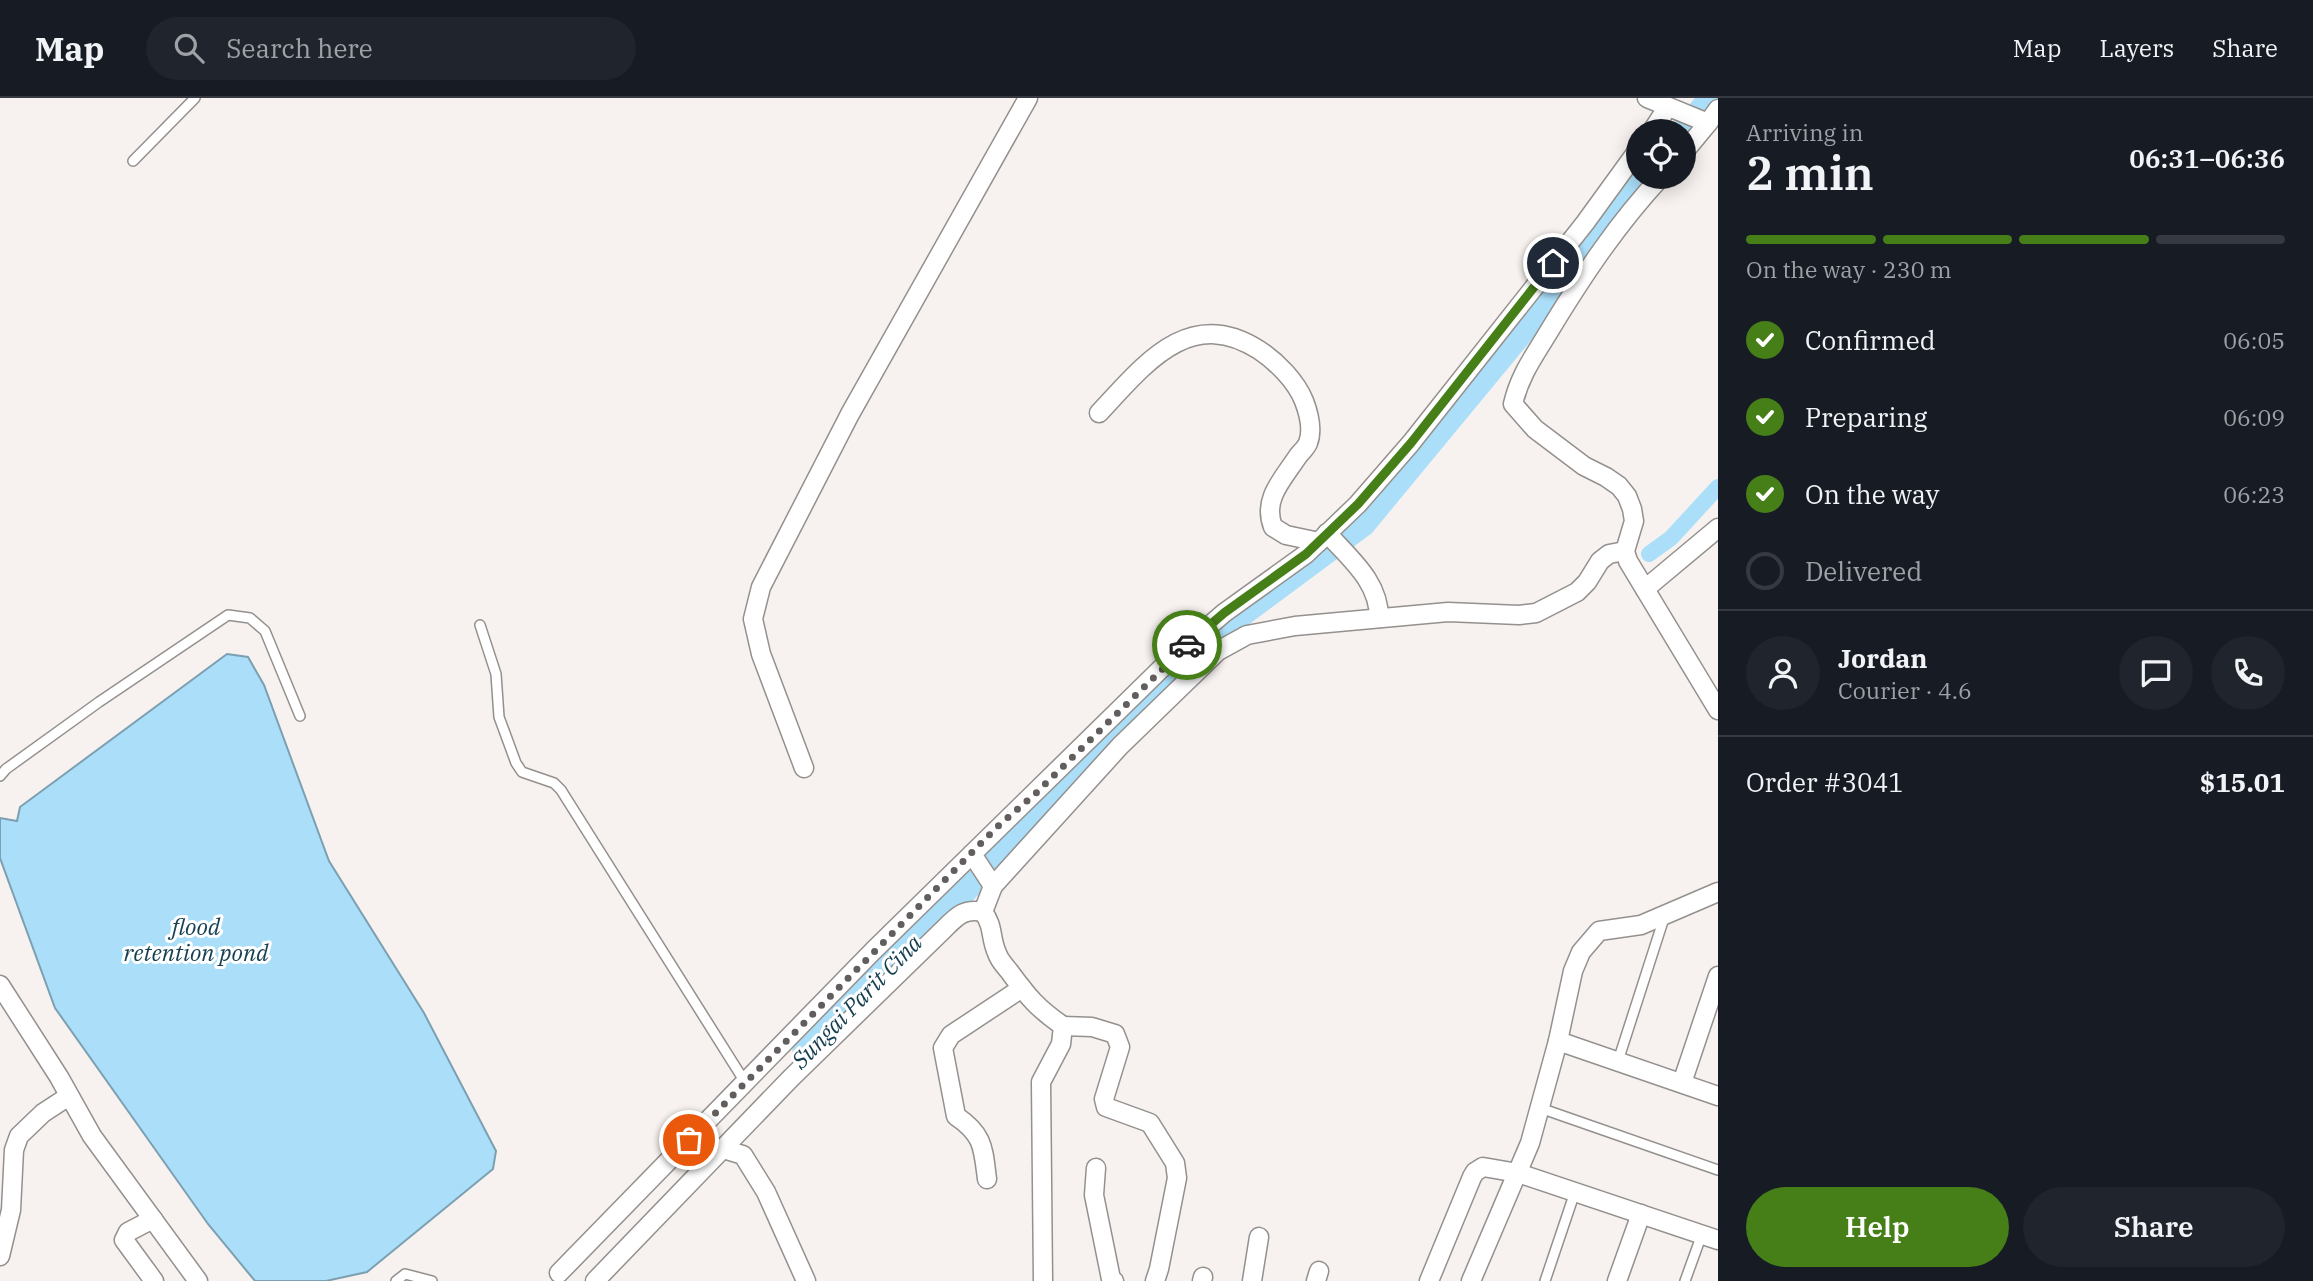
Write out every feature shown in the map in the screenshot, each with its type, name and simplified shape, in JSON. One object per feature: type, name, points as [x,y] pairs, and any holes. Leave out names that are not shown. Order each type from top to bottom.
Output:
[{"type":"street","points":[[804,768],[761,654],[753,619],[761,587],[850,414],[1028,98]]},
{"type":"street","points":[[1647,98],[1672,109],[1709,117],[1696,135]]},
{"type":"street","points":[[1662,119],[1672,109]]},
{"type":"street","points":[[559,1273],[873,951],[974,856],[996,828],[1035,794],[1173,657],[1224,613],[1306,554],[1331,542],[1358,504],[1411,443],[1585,223],[1626,167]]},
{"type":"street","points":[[1650,189],[1628,212],[1590,266],[1518,381],[1513,404],[1535,429],[1584,466],[1619,486],[1627,496],[1634,521],[1625,551],[1628,561],[1718,710]]},
{"type":"street","points":[[1099,413],[1137,372],[1163,350],[1184,338],[1205,333],[1226,335],[1249,343],[1268,355],[1287,374],[1303,399],[1310,421],[1308,443],[1276,488],[1269,505],[1269,517],[1273,527],[1286,535],[1331,542],[1359,566],[1379,610]]},
{"type":"street","points":[[1645,589],[1718,528]]},
{"type":"street","points":[[595,1281],[791,1078],[957,916],[971,910],[988,897],[1120,747],[1219,651],[1247,635],[1379,610],[1518,615],[1536,613],[1577,592],[1600,561],[1616,551],[1625,551]]},
{"type":"street","points":[[974,856],[988,897],[991,937],[998,956],[1041,1011],[1063,1026],[1092,1027],[1115,1034],[1120,1047],[1104,1099],[1106,1107],[1150,1123],[1175,1163],[1177,1178],[1155,1281]]},
{"type":"street","points":[[1472,1281],[1530,1143],[1558,1041],[1573,971],[1581,952],[1599,931],[1641,925],[1718,892]]},
{"type":"street","points":[[1682,1083],[1718,976]]},
{"type":"street","points":[[0,985],[47,1057],[92,1136],[198,1281]]},
{"type":"street","points":[[987,1179],[982,1141],[971,1126],[956,1116],[943,1048],[951,1035],[1022,988]]},
{"type":"street","points":[[1043,1281],[1041,1082],[1060,1044],[1063,1026]]},
{"type":"street","points":[[1558,1041],[1718,1096]]},
{"type":"street","points":[[0,1256],[11,1210],[14,1150],[19,1136],[43,1113],[69,1096]]},
{"type":"street","points":[[723,1149],[743,1155],[766,1192],[806,1281]]},
{"type":"street","points":[[1429,1281],[1475,1172],[1483,1167],[1518,1173],[1710,1237]]},
{"type":"street","points":[[1096,1168],[1094,1195],[1111,1279],[1114,1281]]},
{"type":"street","points":[[1618,1281],[1640,1214]]},
{"type":"street","points":[[153,1219],[128,1232],[124,1240],[153,1281]]},
{"type":"street","points":[[1252,1281],[1259,1237]]},
{"type":"lane","points":[[133,161],[195,98]]},
{"type":"lane","points":[[0,776],[99,702],[228,615],[250,618],[265,631],[300,716]]},
{"type":"lane","points":[[480,625],[496,674],[499,717],[516,763],[522,772],[554,783],[561,790],[745,1083]]},
{"type":"lane","points":[[1618,1061],[1665,914]]},
{"type":"lane","points":[[1539,1108],[1718,1170]]},
{"type":"lane","points":[[1545,1281],[1575,1192]]},
{"type":"lane","points":[[1685,1281],[1710,1237]]},
{"type":"lane","points":[[396,1281],[405,1274],[432,1281]]},
{"type":"water","name":"flood retention pond","points":[[227,654],[248,657],[264,685],[329,861],[424,1013],[496,1151],[493,1169],[367,1272],[326,1281],[255,1281],[208,1224],[55,1008],[0,858],[0,818],[17,821],[20,807]]},
{"type":"waterway","name":"Sungai Parit Cina","points":[[1696,119],[1713,98]]},
{"type":"waterway","name":"Sungai Parit Cina","points":[[806,1053],[1207,638],[1362,523],[1638,189]]},
{"type":"waterway","points":[[1649,554],[1671,538],[1718,487]]},
{"type":"way so far","points":[[689,1140],[996,828],[1035,794],[1187,645]]},
{"type":"route","points":[[1187,645],[1224,613],[1306,554],[1358,504],[1411,443],[1553,263]]}]
